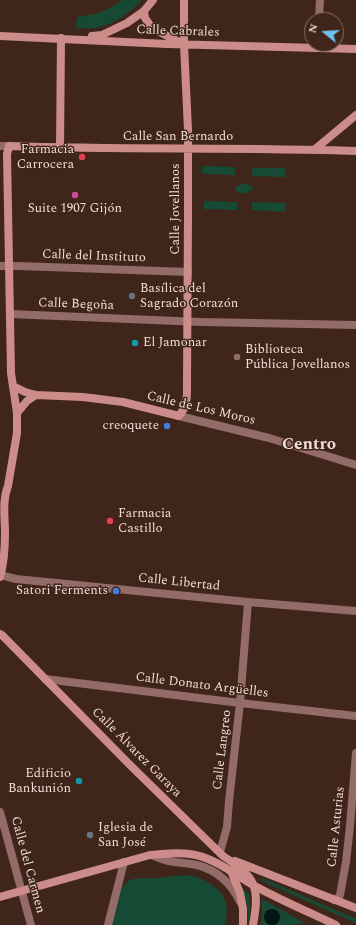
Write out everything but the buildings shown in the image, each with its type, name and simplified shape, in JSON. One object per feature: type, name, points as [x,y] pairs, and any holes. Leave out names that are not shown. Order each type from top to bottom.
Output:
[{"type":"main road","points":[[60,148],[61,38],[102,35],[127,23],[144,11],[153,0]]},
{"type":"main road","name":"Calle Jovellanos","points":[[179,416],[187,403],[188,130],[184,44],[184,0]]},
{"type":"main road","points":[[144,11],[145,18],[152,28],[184,44]]},
{"type":"main road","name":"Calle Cabrales","points":[[0,36],[184,44],[304,46]]},
{"type":"main road","name":"Calle Cabrales","points":[[344,48],[356,49]]},
{"type":"main road","points":[[314,150],[356,115]]},
{"type":"main road","points":[[0,576],[4,561],[5,536],[3,496],[8,486],[17,433],[19,410],[11,373],[7,154],[10,146]]},
{"type":"main road","name":"Calle San Bernardo","points":[[10,146],[60,148],[356,151]]},
{"type":"main road","name":"Calle de Los Moros","points":[[13,386],[25,392],[36,395],[83,397],[116,402],[179,416]]},
{"type":"main road","points":[[19,410],[27,401],[36,395]]},
{"type":"main road","points":[[0,528],[5,536]]},
{"type":"main road","name":"Calle Álvarez Garaya","points":[[0,633],[131,766],[222,854],[248,875],[254,885]]},
{"type":"main road","points":[[0,897],[150,855],[173,853],[191,854],[209,860],[254,885],[336,925]]},
{"type":"main road","points":[[222,854],[240,893],[243,909],[243,925]]},
{"type":"main road","points":[[222,854],[356,908]]},
{"type":"main road","points":[[253,925],[257,899],[254,885]]},
{"type":"street","points":[[319,12],[320,0]]},
{"type":"street","name":"Calle San Bernardo","points":[[0,146],[10,146]]},
{"type":"street","name":"Calle del Instituto","points":[[0,266],[188,272]]},
{"type":"street","name":"Calle Begoña","points":[[10,314],[201,322],[356,325]]},
{"type":"street","name":"Calle de Los Moros","points":[[179,416],[269,438],[356,465]]},
{"type":"street","name":"Calle Libertad","points":[[0,576],[23,580],[356,611]]},
{"type":"street","name":"Calle Langreo","points":[[222,854],[227,827],[228,801],[240,703],[248,602]]},
{"type":"street","name":"Calle Donato Argüelles","points":[[46,679],[356,716]]},
{"type":"street","name":"Calle Asturias","points":[[334,900],[340,895],[353,826],[356,753]]},
{"type":"street","name":"Calle del Carmen","points":[[0,812],[31,925]]},
{"type":"street","points":[[150,855],[170,861],[198,865],[214,871],[230,884],[243,909]]},
{"type":"street","points":[[108,925],[124,862]]},
{"type":"green space","points":[[122,0],[142,0],[127,13],[111,23],[96,28],[76,29],[77,17],[101,12]]},
{"type":"green space","points":[[202,166],[235,167],[235,175],[202,174]]},
{"type":"green space","points":[[252,168],[285,168],[285,177],[252,176]]},
{"type":"green space","points":[[244,183],[251,186],[253,188],[252,190],[244,194],[236,191],[235,189],[237,186]]},
{"type":"green space","points":[[204,201],[237,202],[237,210],[204,209]]},
{"type":"green space","points":[[252,202],[285,203],[285,212],[252,210]]},
{"type":"green space","points":[[187,875],[207,882],[219,891],[227,906],[225,925],[112,925],[119,895],[128,881]]},
{"type":"green space","points":[[262,878],[356,919],[356,923],[262,881]]},
{"type":"green space","points":[[242,889],[249,893],[250,912],[248,924],[247,905]]},
{"type":"green space","points":[[262,899],[305,923],[289,925],[261,925]]},
{"type":"shaded area","points":[[269,909],[275,909],[280,914],[278,923],[275,925],[269,925],[264,920],[264,914]]},
{"type":"place","name":"Farmacia Carrocera","points":[[82,157]]},
{"type":"place","name":"Suite 1907 Gijón","points":[[75,195]]},
{"type":"place","name":"Basílica del Sagrado Corazón","points":[[132,296]]},
{"type":"place","name":"El Jamonar","points":[[135,343]]},
{"type":"place","name":"Biblioteca Pública Jovellanos","points":[[237,357]]},
{"type":"place","name":"creoquete","points":[[167,426]]},
{"type":"place","name":"Farmacia Castillo","points":[[110,521]]},
{"type":"place","name":"Satori Ferments","points":[[116,591]]},
{"type":"place","name":"Edificio Bankunión","points":[[79,781]]},
{"type":"place","name":"Iglesia de San José","points":[[90,835]]},
{"type":"district","name":"Centro","points":[[309,446]]}]
